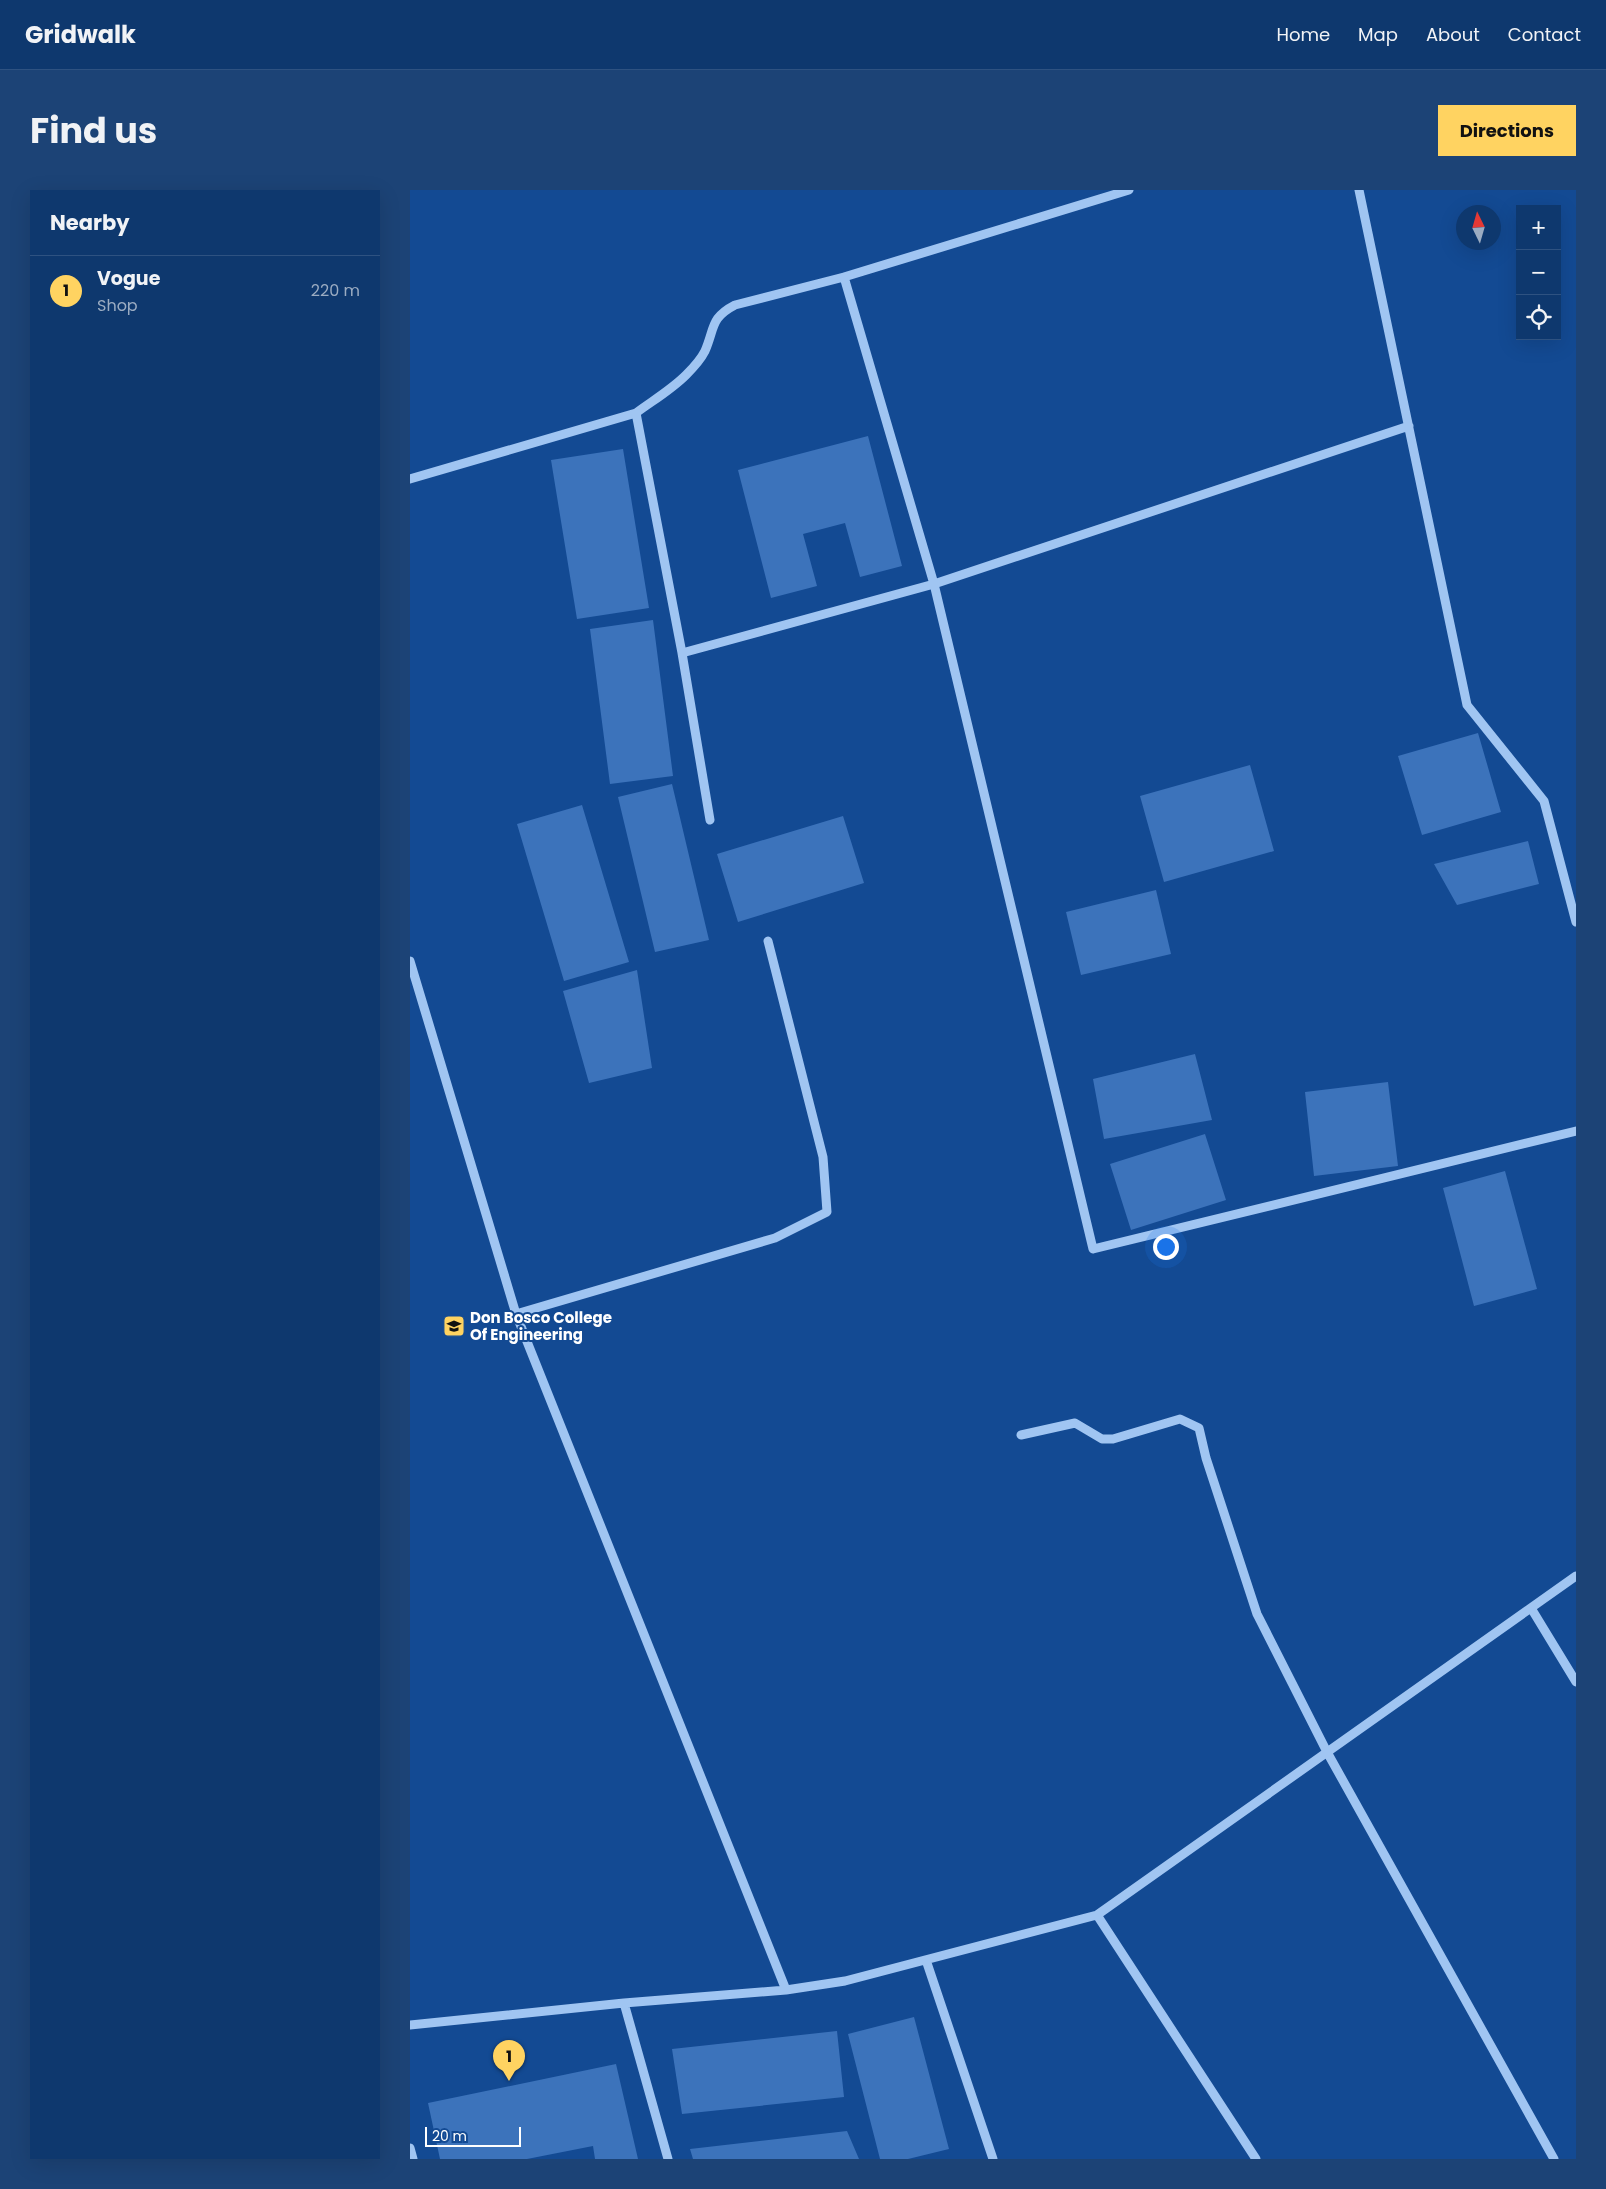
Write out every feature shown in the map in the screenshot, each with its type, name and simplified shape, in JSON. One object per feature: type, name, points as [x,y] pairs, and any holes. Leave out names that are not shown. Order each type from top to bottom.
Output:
[{"type":"street","points":[[410,479],[636,413],[686,376],[704,352],[712,326],[717,317],[724,310],[735,305],[844,277],[1129,190]]},
{"type":"street","points":[[1359,190],[1467,705],[1544,801],[1576,922]]},
{"type":"street","points":[[844,277],[934,584],[1093,1249],[1576,1131]]},
{"type":"street","points":[[636,413],[682,652],[710,820]]},
{"type":"street","points":[[682,652],[934,584],[1408,426]]},
{"type":"street","points":[[516,1314],[774,1238],[828,1212],[823,1157],[768,941]]},
{"type":"street","points":[[410,961],[516,1314],[786,1990]]},
{"type":"street","points":[[1020,1435],[1075,1423],[1102,1439],[1113,1439],[1180,1419],[1199,1428],[1206,1458],[1257,1614],[1327,1752],[1554,2159]]},
{"type":"street","points":[[410,2025],[624,2003],[786,1990],[845,1981],[1097,1915],[1576,1576]]},
{"type":"street","points":[[1531,1608],[1576,1682]]},
{"type":"street","points":[[1097,1915],[1256,2159]]},
{"type":"street","points":[[926,1960],[993,2159]]},
{"type":"street","points":[[624,2003],[668,2159]]},
{"type":"street","points":[[410,2148],[413,2159]]},
{"type":"building","points":[[868,436],[902,566],[860,577],[845,523],[803,534],[817,586],[771,598],[738,470]]},
{"type":"building","points":[[623,449],[649,608],[577,619],[551,460]]},
{"type":"building","points":[[653,620],[673,776],[610,784],[590,629]]},
{"type":"building","points":[[1478,733],[1501,812],[1422,835],[1398,756]]},
{"type":"building","points":[[1250,765],[1274,851],[1164,882],[1140,796]]},
{"type":"building","points":[[672,784],[709,940],[655,952],[618,797]]},
{"type":"building","points":[[582,805],[629,962],[564,981],[517,824]]},
{"type":"building","points":[[843,816],[864,883],[738,922],[717,854]]},
{"type":"building","points":[[1528,841],[1539,884],[1457,905],[1434,864]]},
{"type":"building","points":[[1156,890],[1171,954],[1081,975],[1066,912]]},
{"type":"building","points":[[637,970],[652,1068],[589,1083],[563,991]]},
{"type":"building","points":[[1195,1054],[1212,1120],[1104,1139],[1093,1079]]},
{"type":"building","points":[[1388,1082],[1398,1166],[1314,1176],[1305,1092]]},
{"type":"building","points":[[1205,1134],[1226,1200],[1131,1230],[1110,1164]]},
{"type":"building","points":[[1505,1171],[1537,1289],[1474,1306],[1443,1188]]},
{"type":"building","points":[[914,2017],[949,2149],[908,2159],[880,2159],[848,2034]]},
{"type":"building","points":[[837,2031],[844,2097],[682,2114],[672,2049]]},
{"type":"building","points":[[616,2064],[638,2159],[595,2159],[593,2146],[527,2159],[440,2159],[428,2103]]},
{"type":"building","points":[[847,2131],[859,2159],[693,2159],[690,2149]]},
{"type":"place","name":"Don Bosco College Of Engineering","points":[[454,1326]]},
{"type":"place","name":"Vogue","points":[[509,2081]]}]
